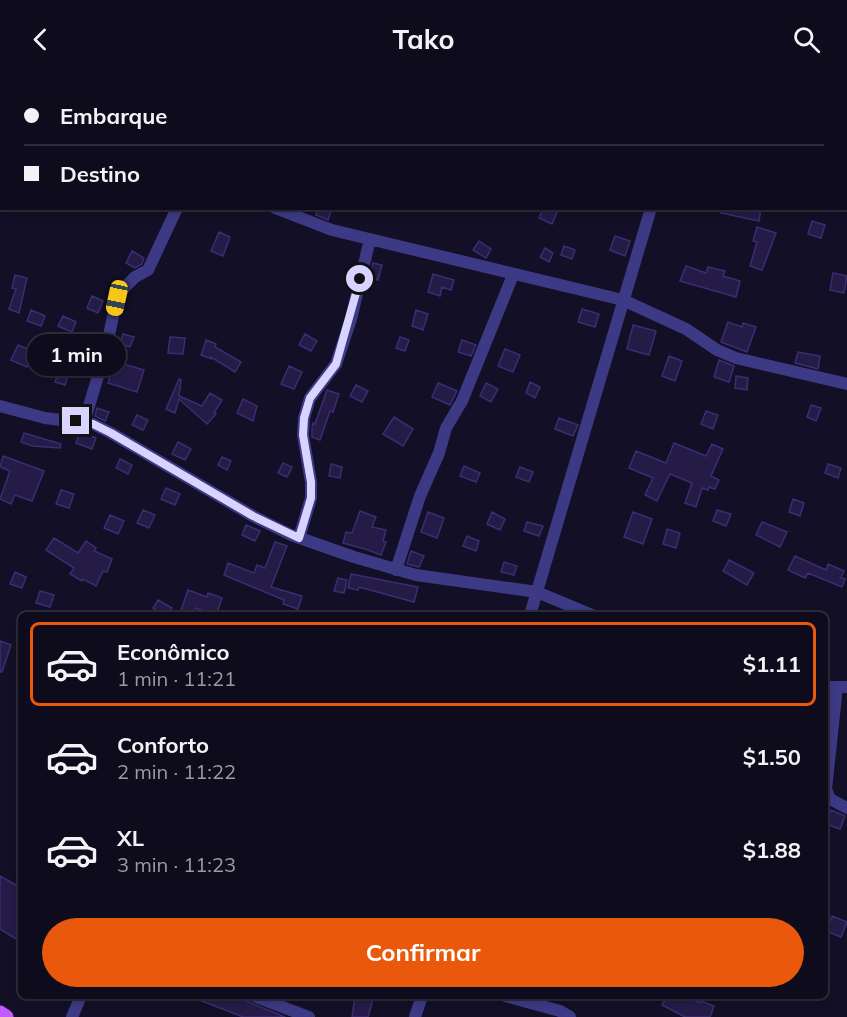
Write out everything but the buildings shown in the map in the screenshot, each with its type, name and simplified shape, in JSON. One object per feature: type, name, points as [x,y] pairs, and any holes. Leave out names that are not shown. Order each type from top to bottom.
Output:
[{"type":"main road","points":[[0,1013],[6,1017]]},
{"type":"street","points":[[84,423],[106,349],[117,298],[124,287],[135,277],[148,270],[176,210]]},
{"type":"street","points":[[280,210],[332,230],[623,300],[686,329],[717,350],[736,358],[847,384]]},
{"type":"street","points":[[531,612],[650,210]]},
{"type":"street","points":[[299,538],[311,498],[311,482],[303,435],[304,418],[310,398],[336,364],[351,319],[370,239]]},
{"type":"street","points":[[396,570],[420,496],[439,453],[446,428],[462,401],[513,275]]},
{"type":"street","points":[[0,406],[45,418],[84,423],[111,433],[253,516],[299,538],[396,570],[456,582],[537,592],[585,612]]},
{"type":"street","points":[[828,769],[836,687]]},
{"type":"street","points":[[828,794],[830,799],[847,808]]},
{"type":"street","points":[[72,1017],[80,999]]},
{"type":"street","points":[[262,999],[309,1017]]},
{"type":"street","points":[[415,1017],[421,999]]},
{"type":"street","points":[[516,999],[560,1011],[570,1017]]},
{"type":"route","points":[[76,421],[93,424],[111,433],[253,516],[299,538],[311,498],[311,482],[303,435],[304,418],[310,398],[336,364],[351,319],[360,279]]}]
